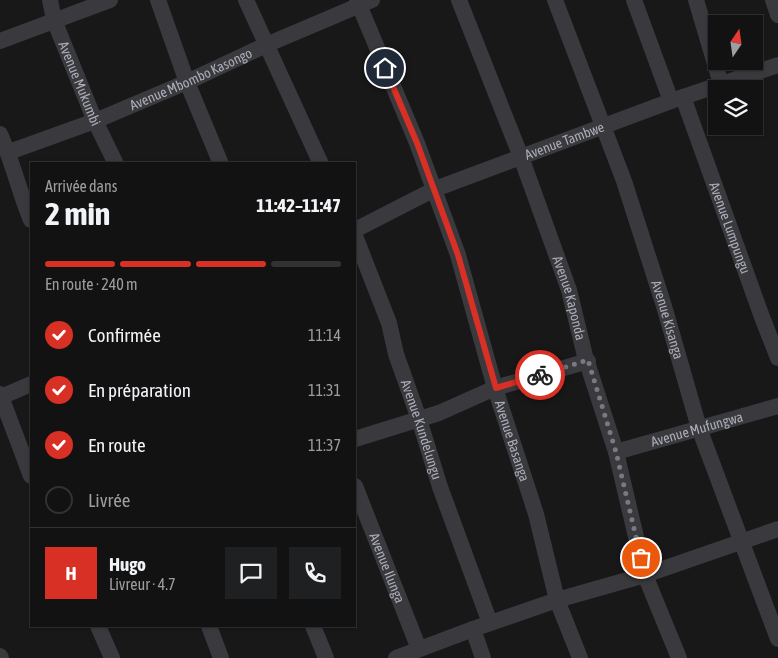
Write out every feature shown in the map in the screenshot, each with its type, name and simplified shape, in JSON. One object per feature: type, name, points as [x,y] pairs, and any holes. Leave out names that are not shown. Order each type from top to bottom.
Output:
[{"type":"street","name":"Avenue Mukumbi","points":[[50,0],[54,20],[95,121],[115,162]]},
{"type":"street","points":[[0,41],[110,0]]},
{"type":"street","points":[[158,0],[187,82],[220,162]]},
{"type":"street","points":[[246,0],[321,162]]},
{"type":"street","name":"Avenue Kaponda","points":[[459,0],[521,157],[570,290],[588,360],[616,452],[645,576],[679,658]]},
{"type":"street","name":"Avenue Lumpungu","points":[[634,0],[677,99],[778,358]]},
{"type":"street","points":[[696,0],[720,80]]},
{"type":"street","points":[[773,0],[778,15]]},
{"type":"street","name":"Avenue Kisanga","points":[[560,1],[624,181],[664,306],[699,428],[778,639]]},
{"type":"street","name":"Avenue Mbombo Kasongo","points":[[9,152],[95,121],[187,82],[363,2]]},
{"type":"street","name":"Avenue Basanga","points":[[363,2],[435,189],[458,255],[496,388],[536,514],[557,600],[580,658]]},
{"type":"street","name":"Avenue Tambwe","points":[[732,80],[778,64]]},
{"type":"street","name":"Avenue Tambwe","points":[[356,229],[435,189],[708,88]]},
{"type":"street","points":[[0,134],[9,152],[30,217]]},
{"type":"street","name":"Avenue Kundelungu","points":[[356,239],[389,323],[396,354],[420,419],[440,487],[490,623]]},
{"type":"street","points":[[356,439],[439,413],[496,388],[588,360]]},
{"type":"street","points":[[30,384],[1,395],[30,473]]},
{"type":"street","name":"Avenue Mufungwa","points":[[616,452],[778,406]]},
{"type":"street","name":"Avenue Ilunga","points":[[356,489],[419,649]]},
{"type":"street","points":[[396,658],[473,628],[557,600],[645,576],[778,529]]},
{"type":"street","points":[[98,627],[112,658]]},
{"type":"street","points":[[208,627],[221,658]]},
{"type":"street","points":[[313,627],[326,658]]},
{"type":"street","points":[[473,628],[483,658]]},
{"type":"way so far","points":[[540,375],[588,360],[616,452],[641,558]]},
{"type":"route","points":[[385,68],[435,189],[458,255],[496,388],[540,375]]}]
